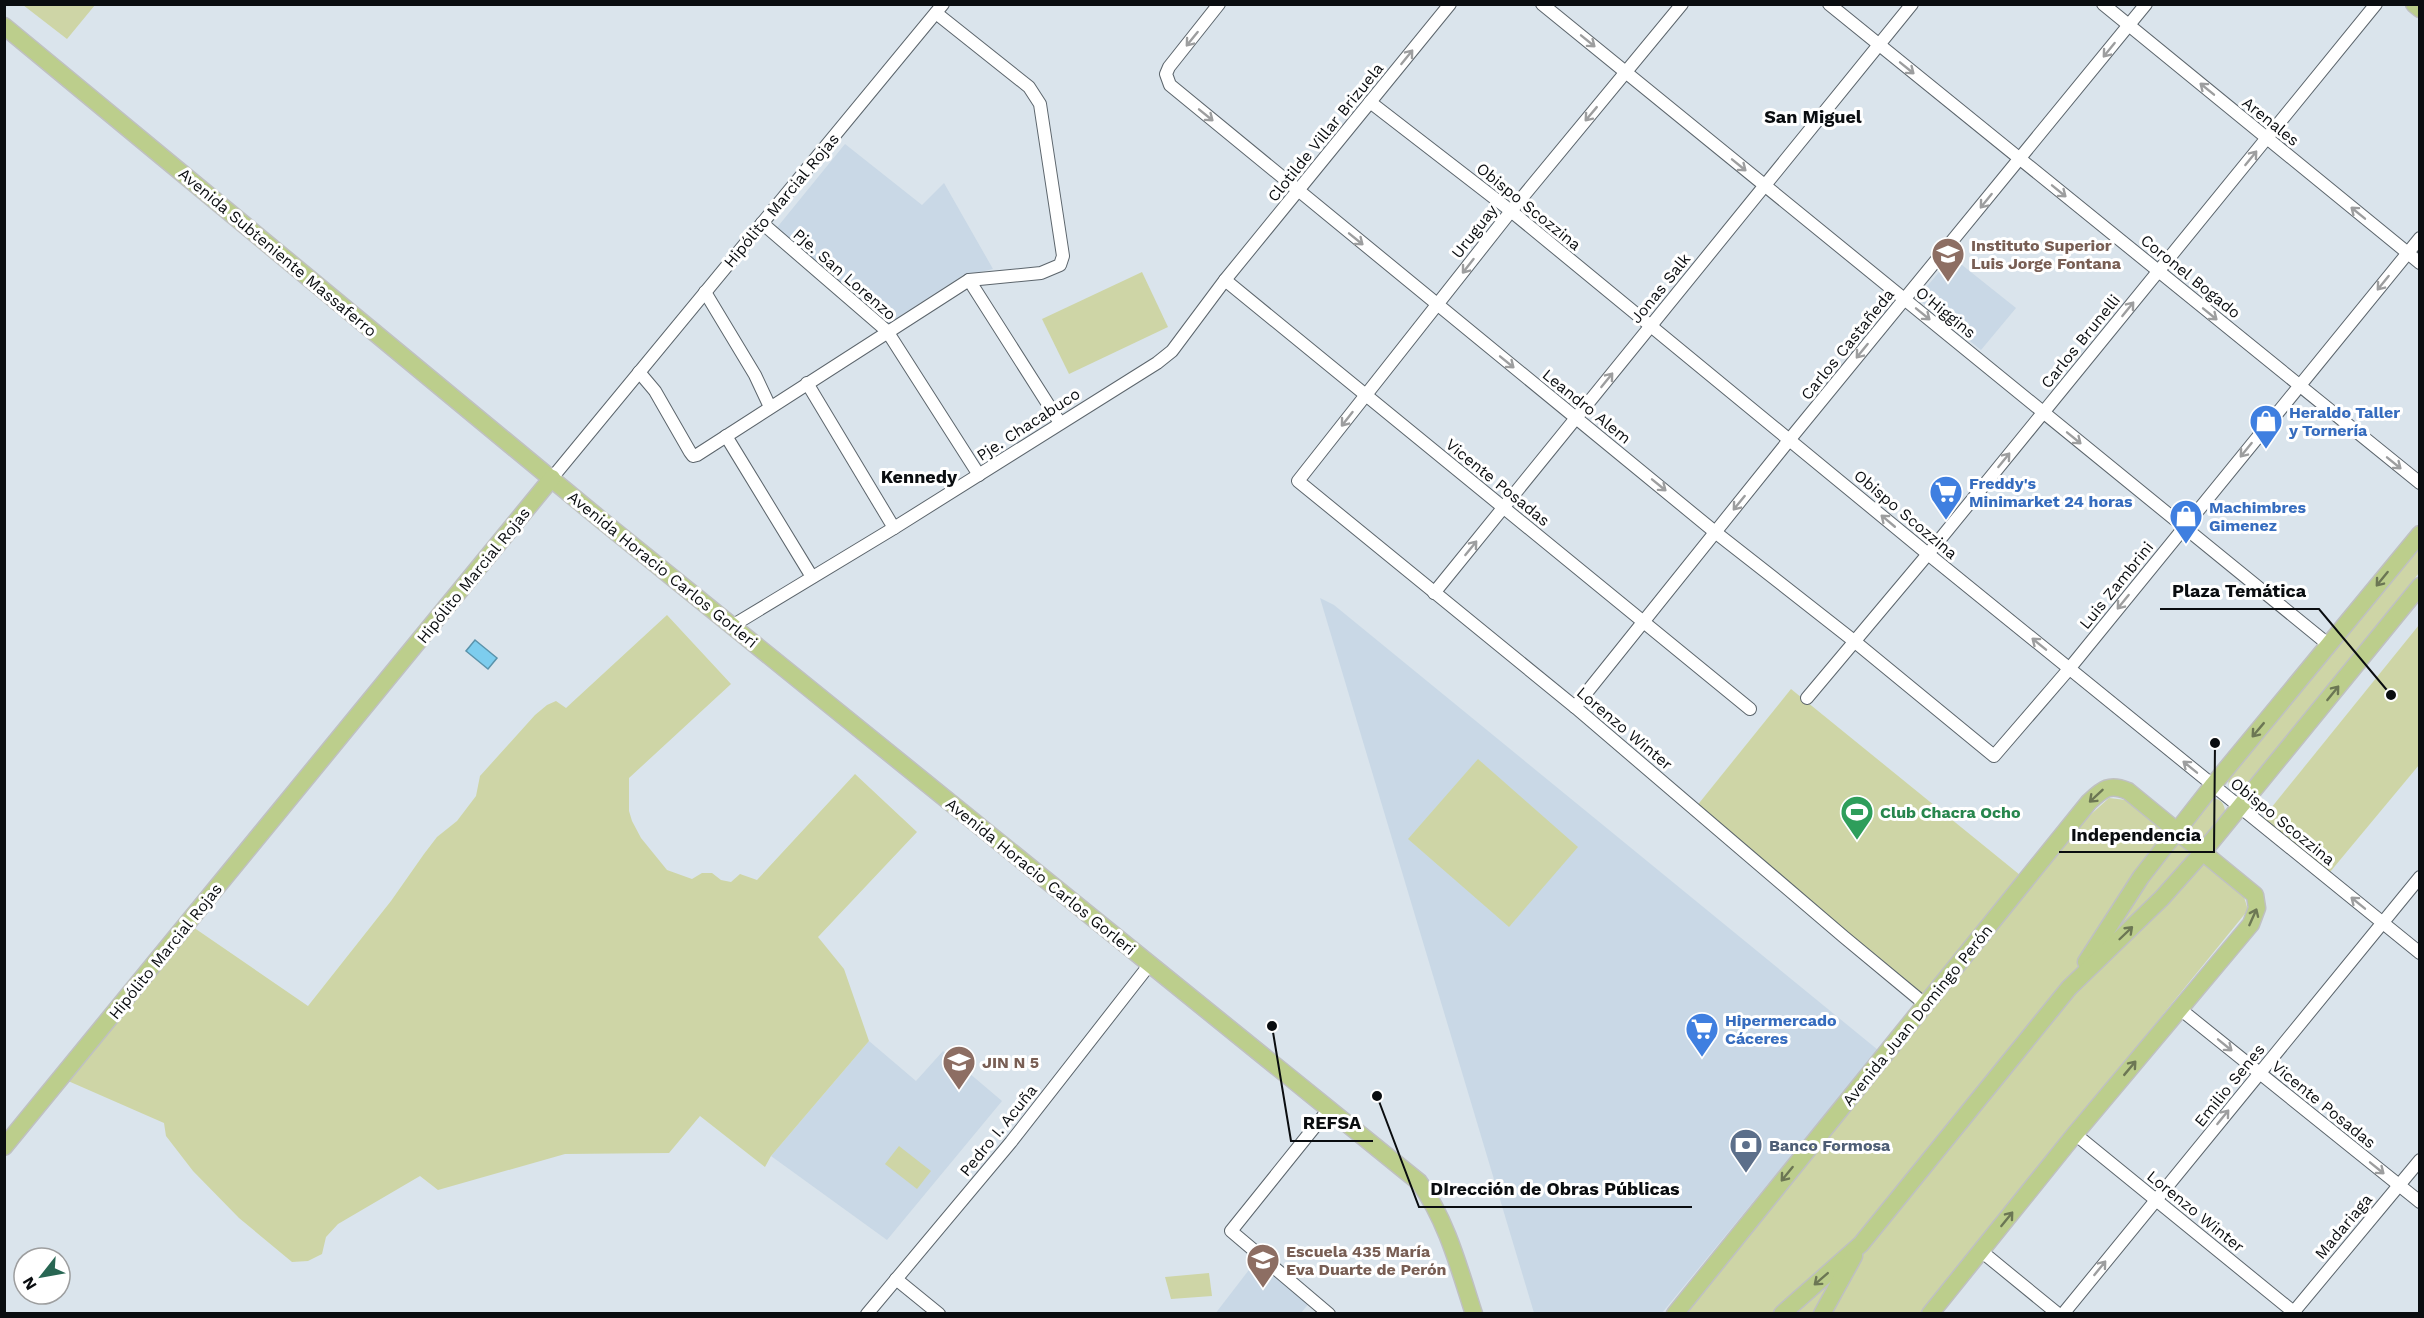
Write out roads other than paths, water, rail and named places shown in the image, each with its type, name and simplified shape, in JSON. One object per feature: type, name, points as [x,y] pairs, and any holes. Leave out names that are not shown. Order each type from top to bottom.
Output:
[{"type":"main road","points":[[2414,4],[2420,9]]},
{"type":"main road","name":"Avenida Subteniente Massaferro","points":[[4,26],[552,478]]},
{"type":"main road","name":"Avenida Horacio Carlos Gorleri","points":[[552,478],[1419,1182],[1443,1222],[1474,1314]]},
{"type":"main road","name":"Hipólito Marcial Rojas","points":[[4,1147],[552,478]]},
{"type":"main road","points":[[1782,1314],[1861,1244],[2069,988],[2141,877],[2212,785],[2420,534]]},
{"type":"main road","points":[[2069,988],[2162,898],[2203,852],[2420,586]]},
{"type":"main road","name":"Avenida Juan Domingo Perón","points":[[1675,1314],[2089,802],[2105,787],[2116,786],[2128,791],[2177,831]]},
{"type":"main road","points":[[1930,1314],[2075,1134],[2251,924],[2258,909],[2255,895],[2177,831]]},
{"type":"main road","points":[[1822,1314],[1861,1244]]},
{"type":"street","name":"Leandro Alem","points":[[1219,4],[1166,74],[1170,85],[1715,532],[1854,641],[1994,756]]},
{"type":"street","name":"Clotilde Villar Brizuela","points":[[1225,280],[1450,4]]},
{"type":"street","name":"O'Higgins","points":[[1542,4],[2329,645]]},
{"type":"street","name":"Uruguay","points":[[1298,481],[1511,212],[1682,4]]},
{"type":"street","name":"Coronel Bogado","points":[[1829,4],[2420,483]]},
{"type":"street","name":"Jonas Salk","points":[[1434,593],[1912,4]]},
{"type":"street","name":"Arenales","points":[[2103,4],[2420,263]]},
{"type":"street","name":"Carlos Castañeda","points":[[1575,707],[1790,439],[2146,4]]},
{"type":"street","name":"Carlos Brunelli","points":[[1807,698],[1928,554],[2376,4]]},
{"type":"street","name":"Hipólito Marcial Rojas","points":[[552,478],[939,8]]},
{"type":"street","points":[[639,372],[656,391],[693,456],[969,280],[1041,273],[1060,265],[1063,256],[1040,104],[1029,87],[939,8]]},
{"type":"street","name":"Obispo Scozzina","points":[[1370,102],[1511,212],[2420,953]]},
{"type":"street","name":"Pje. San Lorenzo","points":[[762,223],[887,331],[979,475]]},
{"type":"street","name":"Luis Zambrini","points":[[1994,756],[2069,669],[2420,238]]},
{"type":"street","points":[[969,280],[1060,423]]},
{"type":"street","name":"Vicente Posadas","points":[[1225,280],[1750,709]]},
{"type":"street","name":"Pje. Chacabuco","points":[[732,626],[894,528],[1157,363],[1172,351],[1225,280]]},
{"type":"street","points":[[705,292],[754,375],[770,407]]},
{"type":"street","points":[[807,383],[894,528]]},
{"type":"street","points":[[726,436],[812,577]]},
{"type":"street","name":"Lorenzo Winter","points":[[1298,481],[1575,707],[1926,1005]]},
{"type":"street","name":"Emilio Senes","points":[[2063,1314],[2420,877]]},
{"type":"street","name":"Pedro I. Acuña","points":[[867,1314],[1011,1142],[1150,964]]},
{"type":"street","name":"Vicente Posadas","points":[[2180,1008],[2420,1202]]},
{"type":"street","points":[[1329,1109],[1231,1231],[1329,1314]]},
{"type":"street","name":"Lorenzo Winter","points":[[2075,1134],[2294,1313]]},
{"type":"street","name":"Madariaga","points":[[2294,1313],[2420,1160]]},
{"type":"street","points":[[1982,1251],[2058,1314]]},
{"type":"street","points":[[896,1279],[939,1314]]},
{"type":"water","points":[[475,640],[497,658],[488,669],[466,651]]},
{"type":"place","name":"Instituto Superior Luis Jorge Fontana","points":[[1948,283]]},
{"type":"place","name":"Heraldo Taller y Tornería","points":[[2266,450]]},
{"type":"place","name":"Freddy's Minimarket 24 horas","points":[[1946,521]]},
{"type":"place","name":"Machimbres Gimenez","points":[[2186,545]]},
{"type":"place","name":"Plaza Temática","points":[[2391,695]]},
{"type":"place","name":"Independencia","points":[[2215,743]]},
{"type":"place","name":"Club Chacra Ocho","points":[[1857,841]]},
{"type":"place","name":"REFSA","points":[[1272,1026]]},
{"type":"place","name":"Hipermercado Cáceres","points":[[1702,1058]]},
{"type":"place","name":"JIN N 5","points":[[959,1091]]},
{"type":"place","name":"DIrección de Obras Públicas","points":[[1377,1096]]},
{"type":"place","name":"Banco Formosa","points":[[1746,1174]]},
{"type":"place","name":"Escuela 435 María Eva Duarte de Perón","points":[[1263,1289]]},
{"type":"district","name":"San Miguel","points":[[1813,117]]},
{"type":"district","name":"Kennedy","points":[[919,477]]}]
